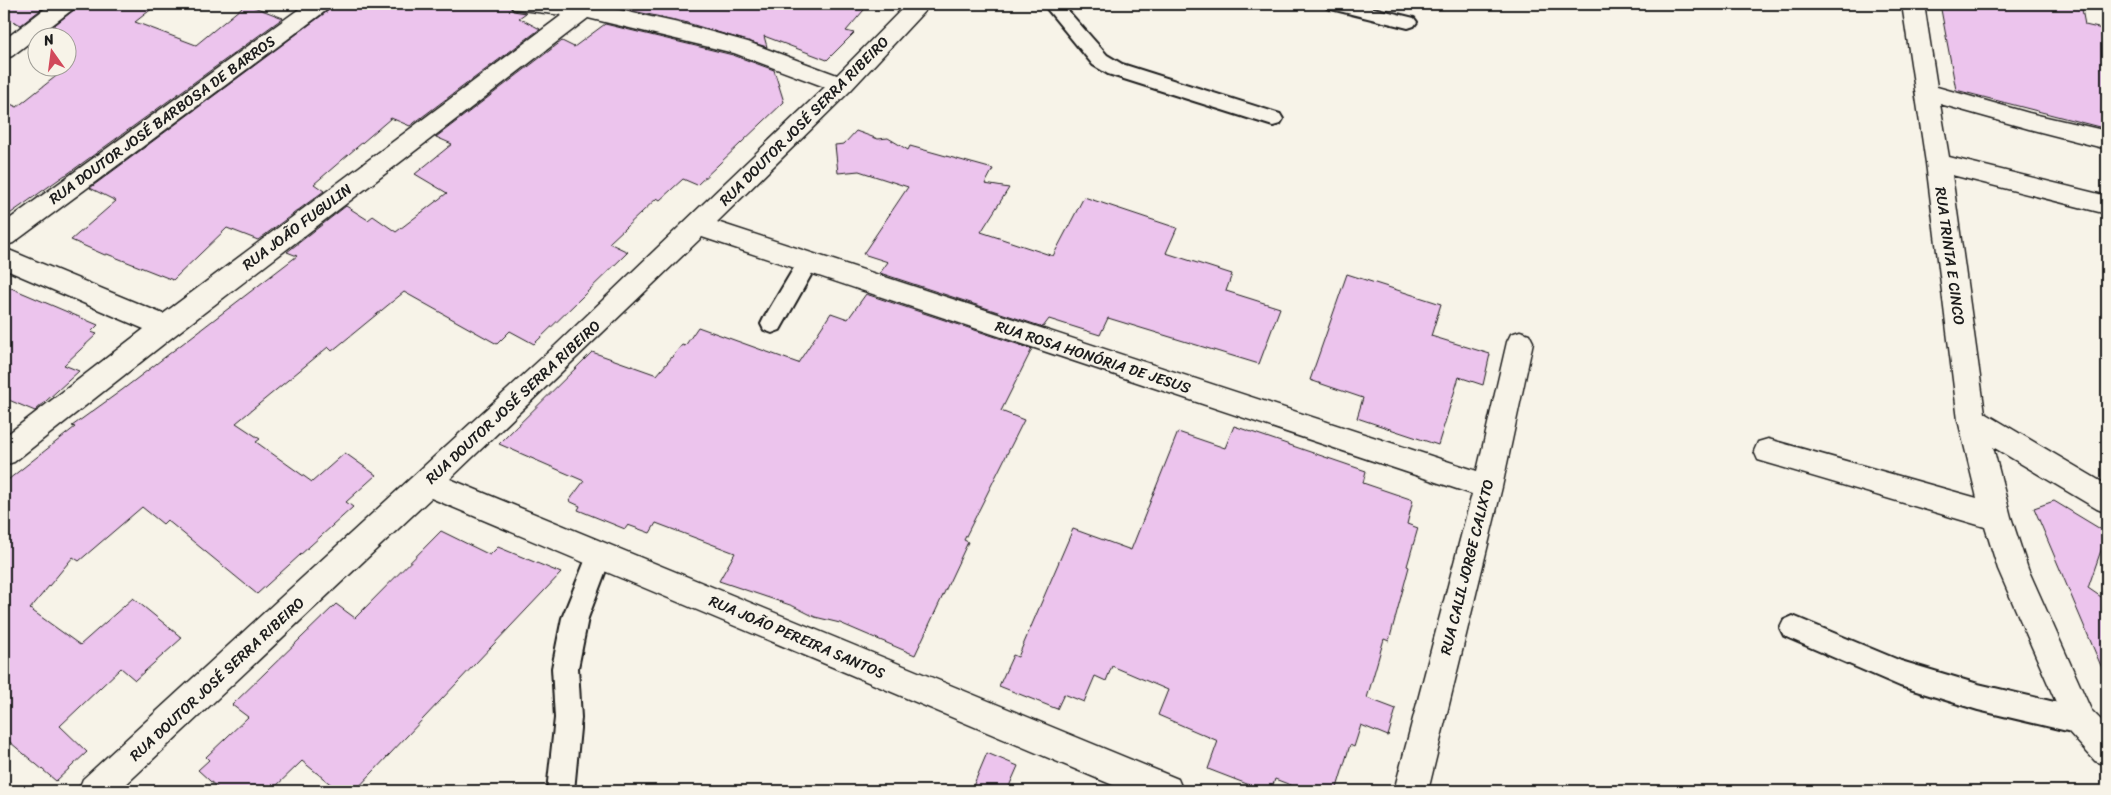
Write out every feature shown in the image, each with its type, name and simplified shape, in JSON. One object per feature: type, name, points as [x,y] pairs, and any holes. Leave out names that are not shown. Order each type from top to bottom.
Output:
[{"type":"street","points":[[4,51],[65,4]]},
{"type":"street","name":"RUA DOUTOR JOSÉ BARBOSA DE BARROS","points":[[4,236],[320,4]]},
{"type":"street","points":[[521,4],[588,7],[740,48],[842,85]]},
{"type":"street","name":"RUA DOUTOR JOSÉ SERRA RIBEIRO","points":[[95,791],[428,482],[699,226],[842,85],[920,4]]},
{"type":"street","name":"RUA TRINTA E CINCO","points":[[1913,4],[1938,163],[1972,420],[1996,518],[2013,569],[2080,721]]},
{"type":"street","name":"RUA JOÃO FUGULIN","points":[[4,453],[166,327],[588,7]]},
{"type":"street","points":[[1927,92],[2029,121],[2107,140]]},
{"type":"street","points":[[1938,163],[2107,205]]},
{"type":"street","name":"RUA ROSA HONÓRIA DE JESUS","points":[[699,226],[1488,487]]},
{"type":"street","points":[[4,258],[166,327]]},
{"type":"street","name":"RUA CALIL JORGE CALIXTO","points":[[1411,791],[1488,487],[1520,342]]},
{"type":"street","points":[[1972,420],[2107,500]]},
{"type":"street","points":[[1768,451],[1996,518]]},
{"type":"street","name":"RUA JOÃO PEREIRA SANTOS","points":[[428,482],[1166,791]]},
{"type":"street","points":[[2080,721],[2107,749]]},
{"type":"lane","points":[[1052,4],[1100,60],[1115,69],[1273,119]]},
{"type":"lane","points":[[1333,4],[1408,22]]},
{"type":"lane","points":[[772,324],[808,262]]},
{"type":"lane","points":[[560,791],[568,718],[565,668],[575,618],[600,554]]},
{"type":"lane","points":[[1793,628],[1900,673],[1978,697],[2080,721]]},
{"type":"building","points":[[4,4],[48,4],[21,25],[4,17]]},
{"type":"building","points":[[78,4],[158,4],[135,22],[196,45],[246,4],[283,18],[4,218],[4,101],[17,107],[54,78],[78,78],[78,28],[51,28],[74,10]]},
{"type":"building","points":[[333,4],[508,4],[513,11],[526,13],[519,18],[540,29],[410,126],[391,118],[314,184],[324,191],[258,240],[227,228],[173,280],[107,254],[105,255],[71,240],[116,201],[90,188],[329,10]]},
{"type":"building","points":[[631,4],[869,4],[846,31],[854,33],[827,60],[764,36],[767,47],[684,22],[624,9]]},
{"type":"building","points":[[1940,4],[2081,4],[2085,25],[2107,30],[2107,129],[1956,90]]},
{"type":"building","points":[[605,24],[733,55],[774,70],[784,102],[697,185],[683,179],[660,200],[657,198],[609,243],[628,252],[534,344],[510,331],[497,344],[404,292],[332,351],[328,347],[236,423],[260,439],[256,442],[312,482],[345,453],[376,475],[346,502],[353,507],[257,594],[167,520],[163,524],[142,507],[79,561],[73,557],[30,609],[80,645],[133,598],[182,638],[135,680],[121,668],[60,726],[87,752],[56,781],[4,737],[4,483],[75,427],[72,426],[297,256],[287,252],[346,206],[368,220],[373,216],[396,232],[447,193],[415,174],[452,144],[436,137],[562,41],[574,47]]},
{"type":"building","points":[[856,131],[878,139],[888,138],[908,150],[910,146],[993,169],[985,184],[1009,188],[981,232],[1053,256],[1084,197],[1177,228],[1166,253],[1232,274],[1226,291],[1280,308],[1259,364],[1108,318],[1100,335],[1049,319],[1043,327],[880,273],[888,262],[863,254],[908,187],[859,171],[838,173],[835,145],[844,144]]},
{"type":"building","points":[[1347,274],[1441,304],[1431,336],[1490,354],[1483,385],[1459,377],[1438,445],[1357,418],[1363,398],[1310,380]]},
{"type":"building","points":[[4,285],[98,325],[91,332],[97,334],[64,365],[79,371],[35,411],[4,398]]},
{"type":"building","points":[[866,294],[1032,349],[1001,411],[1024,420],[964,540],[968,542],[915,655],[840,623],[815,617],[793,606],[719,581],[735,553],[656,523],[650,533],[628,525],[625,529],[578,510],[580,506],[569,501],[584,481],[499,444],[592,352],[657,375],[682,345],[685,346],[698,327],[798,363],[831,313],[848,319]]},
{"type":"building","points":[[1234,426],[1366,471],[1363,483],[1413,500],[1407,524],[1418,528],[1407,566],[1409,567],[1389,641],[1384,639],[1367,698],[1396,709],[1388,736],[1361,725],[1354,747],[1350,745],[1336,791],[1306,791],[1275,779],[1271,791],[1265,791],[1208,769],[1218,741],[1158,715],[1168,690],[1112,666],[1106,681],[1095,676],[1084,702],[1064,694],[1057,709],[999,686],[1013,655],[1018,657],[1073,529],[1131,550],[1178,432],[1225,448]]},
{"type":"building","points":[[2054,501],[2107,533],[2088,588],[2107,601],[2107,680],[2034,508]]},
{"type":"building","points":[[441,531],[490,555],[498,547],[561,573],[355,791],[339,791],[302,761],[271,791],[221,791],[198,770],[209,760],[206,757],[248,717],[232,705],[336,604],[355,618]]},
{"type":"building","points":[[987,753],[1018,766],[1007,791],[971,791]]}]
